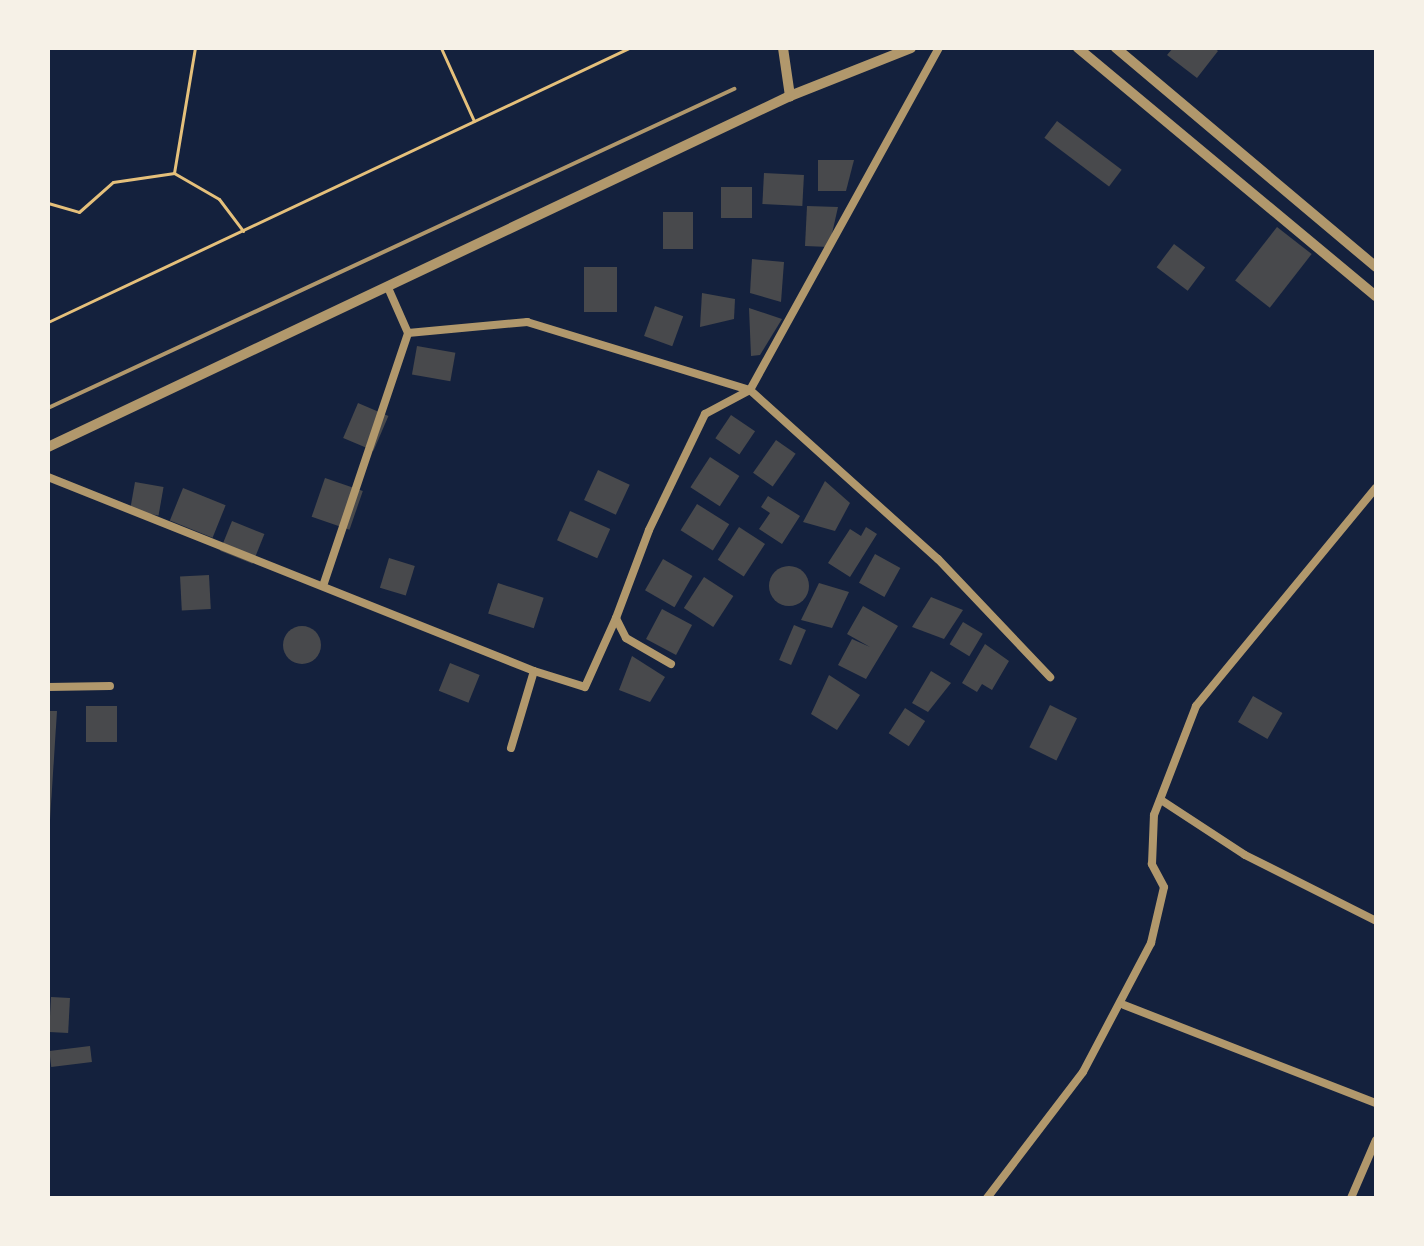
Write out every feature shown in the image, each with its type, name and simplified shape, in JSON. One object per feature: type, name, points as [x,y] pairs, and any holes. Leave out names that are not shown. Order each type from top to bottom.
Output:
[{"type":"street","points":[[783,48],[790,96]]},
{"type":"street","points":[[48,447],[389,290],[790,96],[911,48]]},
{"type":"street","points":[[48,477],[324,583],[534,671],[585,687],[705,414],[750,390],[939,48]]},
{"type":"street","points":[[1078,48],[1376,296]]},
{"type":"street","points":[[1116,48],[1376,267]]},
{"type":"street","points":[[324,583],[408,333],[389,290]]},
{"type":"street","points":[[408,333],[540,324],[750,390],[938,559],[1050,677]]},
{"type":"street","points":[[987,1198],[1083,1072],[1124,1005],[1151,943],[1164,887],[1152,864],[1161,800],[1196,706],[1376,488]]},
{"type":"street","points":[[616,618],[626,638],[671,664]]},
{"type":"street","points":[[511,748],[534,671]]},
{"type":"street","points":[[48,687],[110,686]]},
{"type":"street","points":[[1161,800],[1245,855],[1376,921]]},
{"type":"street","points":[[1124,1005],[1376,1103]]},
{"type":"street","points":[[1351,1198],[1376,1140]]},
{"type":"lane","points":[[48,408],[734,89]]},
{"type":"path","points":[[174,173],[195,48]]},
{"type":"path","points":[[441,48],[474,121]]},
{"type":"path","points":[[48,322],[629,48]]},
{"type":"path","points":[[48,203],[79,212],[113,182],[174,173],[219,199],[243,231]]},
{"type":"building","points":[[1173,48],[1214,48],[1218,51],[1197,78],[1167,55]]},
{"type":"building","points":[[1057,121],[1122,170],[1109,187],[1044,138]]},
{"type":"building","points":[[818,160],[854,160],[846,191],[818,191]]},
{"type":"building","points":[[764,173],[804,175],[802,206],[762,204]]},
{"type":"building","points":[[721,187],[752,187],[752,218],[721,218]]},
{"type":"building","points":[[807,206],[838,207],[829,247],[805,246]]},
{"type":"building","points":[[663,212],[693,212],[693,249],[663,249]]},
{"type":"building","points":[[1277,227],[1312,254],[1270,308],[1235,281]]},
{"type":"building","points":[[1174,244],[1205,267],[1188,291],[1157,267]]},
{"type":"building","points":[[752,259],[784,262],[781,302],[750,293]]},
{"type":"building","points":[[584,267],[617,267],[617,312],[584,312]]},
{"type":"building","points":[[702,293],[735,299],[734,319],[700,327]]},
{"type":"building","points":[[655,306],[683,316],[672,346],[644,336]]},
{"type":"building","points":[[749,308],[782,319],[760,355],[751,356]]},
{"type":"building","points":[[417,346],[455,353],[450,381],[412,375]]},
{"type":"building","points":[[358,403],[388,416],[374,451],[343,438]]},
{"type":"building","points":[[731,415],[755,431],[739,454],[715,438]]},
{"type":"building","points":[[776,440],[796,454],[773,487],[753,473]]},
{"type":"building","points":[[710,457],[739,476],[720,506],[690,487]]},
{"type":"building","points":[[598,470],[630,485],[616,515],[584,500]]},
{"type":"building","points":[[325,478],[363,491],[349,530],[312,517]]},
{"type":"building","points":[[825,481],[850,503],[835,531],[803,522]]},
{"type":"building","points":[[135,482],[164,487],[159,516],[130,511]]},
{"type":"building","points":[[183,488],[226,505],[213,538],[170,520]]},
{"type":"building","points":[[768,496],[800,516],[782,544],[759,529],[770,513],[761,507]]},
{"type":"building","points":[[697,504],[729,524],[713,550],[681,530]]},
{"type":"building","points":[[570,511],[610,529],[597,558],[557,540]]},
{"type":"building","points":[[232,521],[264,534],[252,564],[220,551]]},
{"type":"building","points":[[739,527],[765,544],[744,577],[718,560]]},
{"type":"building","points":[[866,527],[877,534],[850,577],[828,563],[850,529],[861,536]]},
{"type":"building","points":[[875,554],[900,568],[884,597],[859,583]]},
{"type":"building","points":[[389,558],[415,566],[406,596],[380,588]]},
{"type":"building","points":[[663,559],[692,576],[674,607],[645,590]]},
{"type":"building","points":[[789,566],[803,572],[809,586],[803,600],[789,606],[775,600],[769,586],[775,572]]},
{"type":"building","points":[[209,575],[211,609],[182,610],[180,577]]},
{"type":"building","points":[[704,577],[733,596],[713,627],[684,608]]},
{"type":"building","points":[[498,583],[544,598],[534,628],[488,613]]},
{"type":"building","points":[[819,583],[849,592],[832,628],[801,620]]},
{"type":"building","points":[[931,597],[963,610],[944,639],[912,627]]},
{"type":"building","points":[[863,606],[898,626],[866,679],[838,665],[852,639],[870,647],[847,634]]},
{"type":"building","points":[[662,609],[692,625],[676,655],[646,639]]},
{"type":"building","points":[[963,622],[983,634],[969,656],[950,644]]},
{"type":"building","points":[[794,625],[806,630],[791,665],[779,660]]},
{"type":"building","points":[[302,626],[315,632],[321,645],[315,658],[302,664],[289,658],[283,645],[289,632]]},
{"type":"building","points":[[985,644],[1009,661],[992,690],[982,684],[977,692],[962,683]]},
{"type":"building","points":[[632,656],[665,677],[650,702],[619,690]]},
{"type":"building","points":[[450,663],[480,675],[468,703],[439,691]]},
{"type":"building","points":[[931,671],[951,683],[928,712],[912,703]]},
{"type":"building","points":[[829,675],[860,695],[837,730],[811,714]]},
{"type":"building","points":[[1253,696],[1282,713],[1267,739],[1238,722]]},
{"type":"building","points":[[1050,705],[1077,718],[1056,760],[1029,747]]},
{"type":"building","points":[[86,706],[117,706],[117,742],[86,742]]},
{"type":"building","points":[[905,708],[925,721],[909,746],[889,733]]},
{"type":"building","points":[[48,711],[57,711],[50,820],[48,820]]},
{"type":"building","points":[[51,997],[70,998],[68,1033],[49,1032]]},
{"type":"building","points":[[90,1046],[92,1062],[51,1067],[49,1051]]}]
